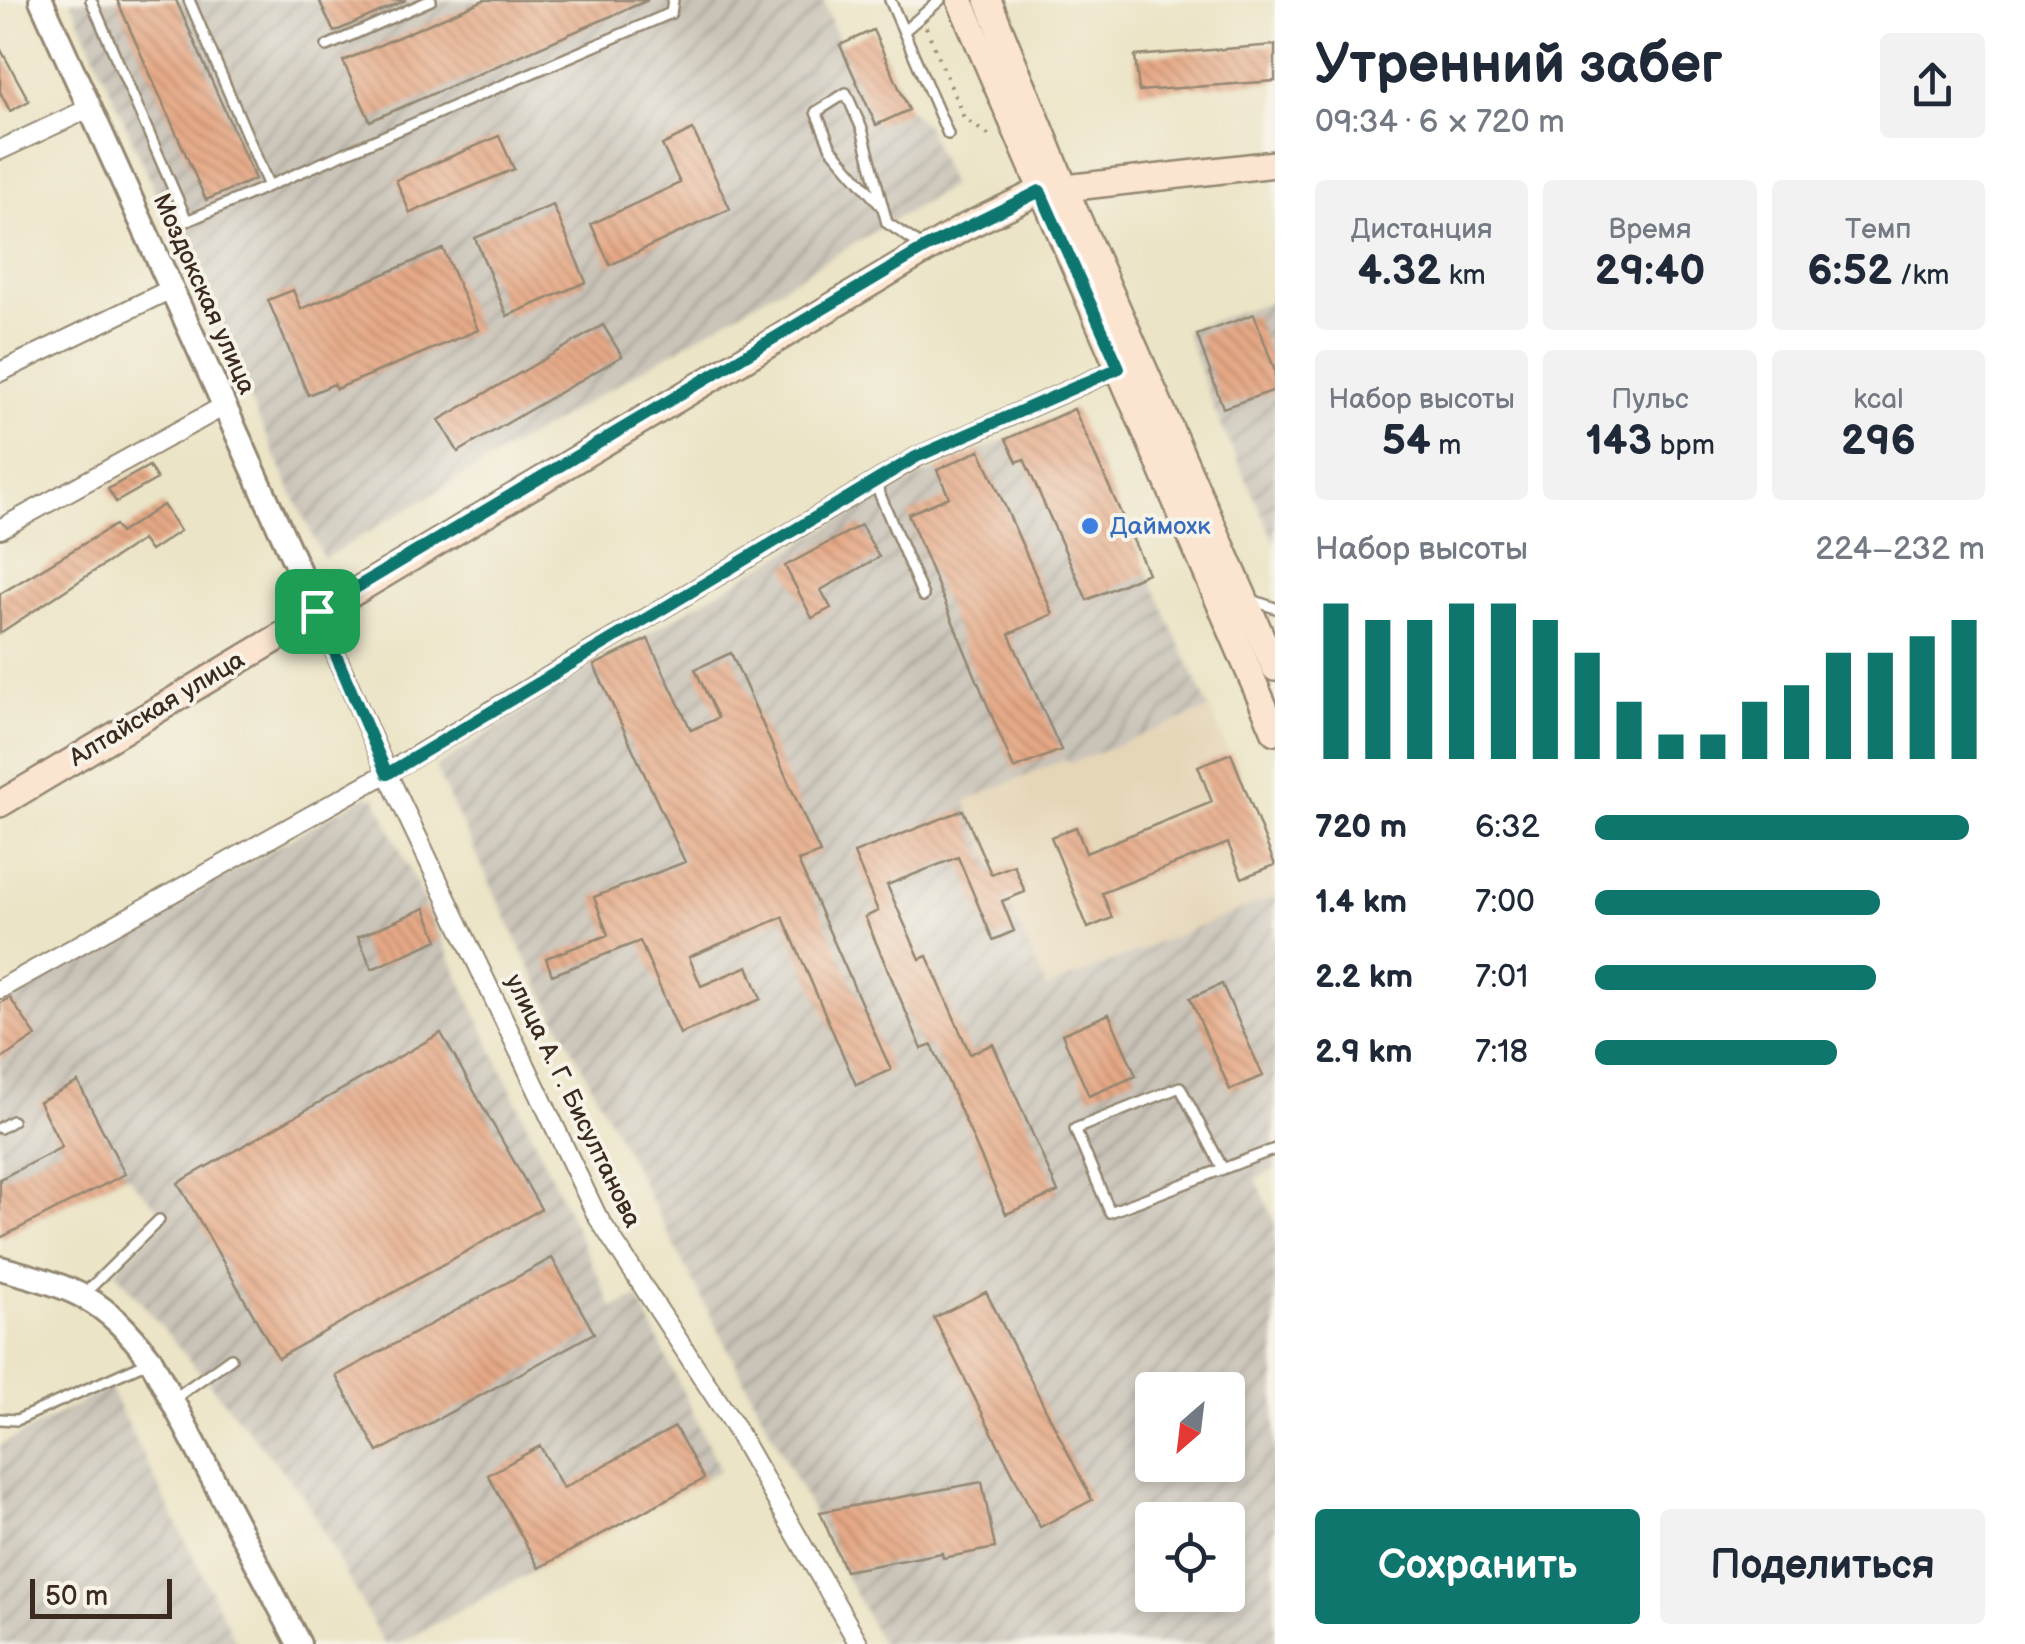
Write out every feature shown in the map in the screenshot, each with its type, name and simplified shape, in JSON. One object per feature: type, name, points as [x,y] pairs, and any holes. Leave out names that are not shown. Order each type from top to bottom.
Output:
[{"type":"main road","points":[[960,0],[1275,668]]},
{"type":"main road","points":[[988,0],[1052,190],[1119,368],[1275,732]]},
{"type":"main road","name":"Алтайская улица","points":[[0,804],[925,248],[1052,190],[1275,164]]},
{"type":"street","name":"Моздокская улица","points":[[41,0],[317,611]]},
{"type":"street","points":[[0,150],[90,108]]},
{"type":"street","points":[[0,372],[171,289]]},
{"type":"street","points":[[0,989],[387,774],[916,457],[1119,368]]},
{"type":"street","points":[[0,529],[224,406]]},
{"type":"street","name":"улица А. Г. Бисултанова","points":[[317,611],[387,774],[597,1216],[731,1421],[859,1644]]},
{"type":"street","points":[[0,1268],[53,1283],[110,1313],[151,1360],[299,1644]]},
{"type":"lane","points":[[91,0],[187,220],[671,13],[673,0]]},
{"type":"lane","points":[[189,0],[268,184]]},
{"type":"lane","points":[[327,46],[431,0]]},
{"type":"lane","points":[[890,0],[948,134]]},
{"type":"lane","points":[[904,31],[940,0]]},
{"type":"lane","points":[[882,207],[831,148],[816,112],[846,93],[862,129],[887,224],[925,248]]},
{"type":"lane","points":[[874,482],[923,596]]},
{"type":"lane","points":[[1244,598],[1275,608]]},
{"type":"lane","points":[[1223,1169],[1180,1087],[1075,1129],[1110,1212],[1223,1169],[1275,1149]]},
{"type":"lane","points":[[0,1128],[12,1121]]},
{"type":"lane","points":[[82,1296],[159,1220]]},
{"type":"lane","points":[[172,1400],[231,1358]]},
{"type":"lane","points":[[0,1419],[16,1420],[151,1360]]},
{"type":"path","points":[[921,16],[964,118],[995,139]]},
{"type":"shaded area","points":[[71,0],[823,0],[840,45],[873,30],[909,110],[927,127],[951,186],[323,559]]},
{"type":"shaded area","points":[[1275,300],[1275,543],[1215,412],[1185,330]]},
{"type":"shaded area","points":[[1074,409],[1209,709],[1071,763],[1065,759],[965,801],[1046,988],[1275,896],[1275,1169],[1256,1179],[1275,1223],[1275,1644],[881,1644],[529,965],[435,768],[594,665],[897,487]]},
{"type":"shaded area","points":[[1209,709],[1275,858],[1275,896],[1045,988],[965,800],[1065,758],[1071,763]]},
{"type":"shaded area","points":[[366,796],[376,798],[613,1309],[638,1297],[720,1470],[398,1644],[384,1644],[304,1497],[115,1271],[167,1218],[126,1174],[0,1238],[0,1003]]},
{"type":"shaded area","points":[[109,1387],[237,1644],[0,1644],[0,1446]]},
{"type":"building","points":[[117,0],[176,0],[255,179],[206,200]]},
{"type":"building","points":[[319,0],[406,0],[334,32]]},
{"type":"building","points":[[484,0],[648,0],[370,121],[343,61]]},
{"type":"building","points":[[873,30],[909,110],[876,125],[840,45]]},
{"type":"building","points":[[1275,45],[1275,81],[1139,91],[1135,56]]},
{"type":"building","points":[[0,48],[29,101],[10,111],[0,92]]},
{"type":"building","points":[[693,130],[730,209],[610,265],[591,224],[680,183],[662,145]]},
{"type":"building","points":[[499,136],[514,169],[410,213],[396,180]]},
{"type":"building","points":[[553,205],[586,282],[507,316],[475,238]]},
{"type":"building","points":[[443,249],[478,330],[336,389],[334,384],[308,395],[268,300],[293,290],[301,309]]},
{"type":"building","points":[[1254,314],[1275,371],[1275,390],[1223,408],[1197,335]]},
{"type":"building","points":[[603,325],[622,356],[458,452],[439,420]]},
{"type":"building","name":"Даймохк","points":[[1074,409],[1148,573],[1087,600],[1024,459],[1017,462],[1006,439]]},
{"type":"building","points":[[980,450],[1053,614],[1009,634],[1061,750],[1014,769],[908,514],[949,497],[937,470]]},
{"type":"building","points":[[149,466],[157,479],[116,502],[108,489]]},
{"type":"building","points":[[163,505],[180,531],[150,551],[142,540],[0,633],[0,594],[115,525],[120,533]]},
{"type":"building","points":[[861,525],[879,557],[821,590],[831,608],[812,618],[785,566]]},
{"type":"building","points":[[648,639],[691,730],[718,718],[695,669],[731,653],[820,853],[798,861],[891,1070],[856,1085],[783,917],[689,957],[701,986],[748,966],[761,999],[680,1034],[640,941],[552,975],[546,958],[608,935],[594,897],[685,862],[594,665]]},
{"type":"building","points":[[1231,753],[1275,865],[1242,878],[1228,843],[1102,893],[1112,918],[1088,928],[1051,837],[1076,827],[1086,853],[1212,802],[1198,766]]},
{"type":"building","points":[[963,810],[991,874],[1014,865],[1025,892],[1002,901],[1014,931],[993,940],[958,857],[887,885],[920,959],[927,956],[970,1054],[993,1044],[1058,1192],[1006,1214],[932,1045],[922,1049],[865,917],[878,911],[854,853]]},
{"type":"building","points":[[425,908],[438,940],[372,969],[358,937]]},
{"type":"building","points":[[1222,984],[1263,1076],[1230,1090],[1190,998]]},
{"type":"building","points":[[10,998],[36,1036],[0,1060],[0,1003]]},
{"type":"building","points":[[1109,1014],[1136,1076],[1089,1096],[1062,1034]]},
{"type":"building","points":[[441,1033],[541,1209],[278,1358],[178,1183]]},
{"type":"building","points":[[78,1082],[125,1174],[0,1238],[0,1179],[62,1147],[39,1102]]},
{"type":"building","points":[[552,1258],[594,1333],[378,1452],[336,1376]]},
{"type":"building","points":[[986,1292],[1092,1500],[1040,1527],[934,1318]]},
{"type":"building","points":[[675,1427],[704,1479],[539,1568],[488,1475],[540,1446],[563,1488]]},
{"type":"building","points":[[982,1482],[995,1548],[943,1558],[942,1553],[845,1571],[820,1512]]},
{"type":"place","name":"Даймохк","points":[[1090,526]]},
{"type":"route","points":[[1040,191],[1119,368],[916,457],[387,774],[317,611],[925,248],[1040,191]]}]
